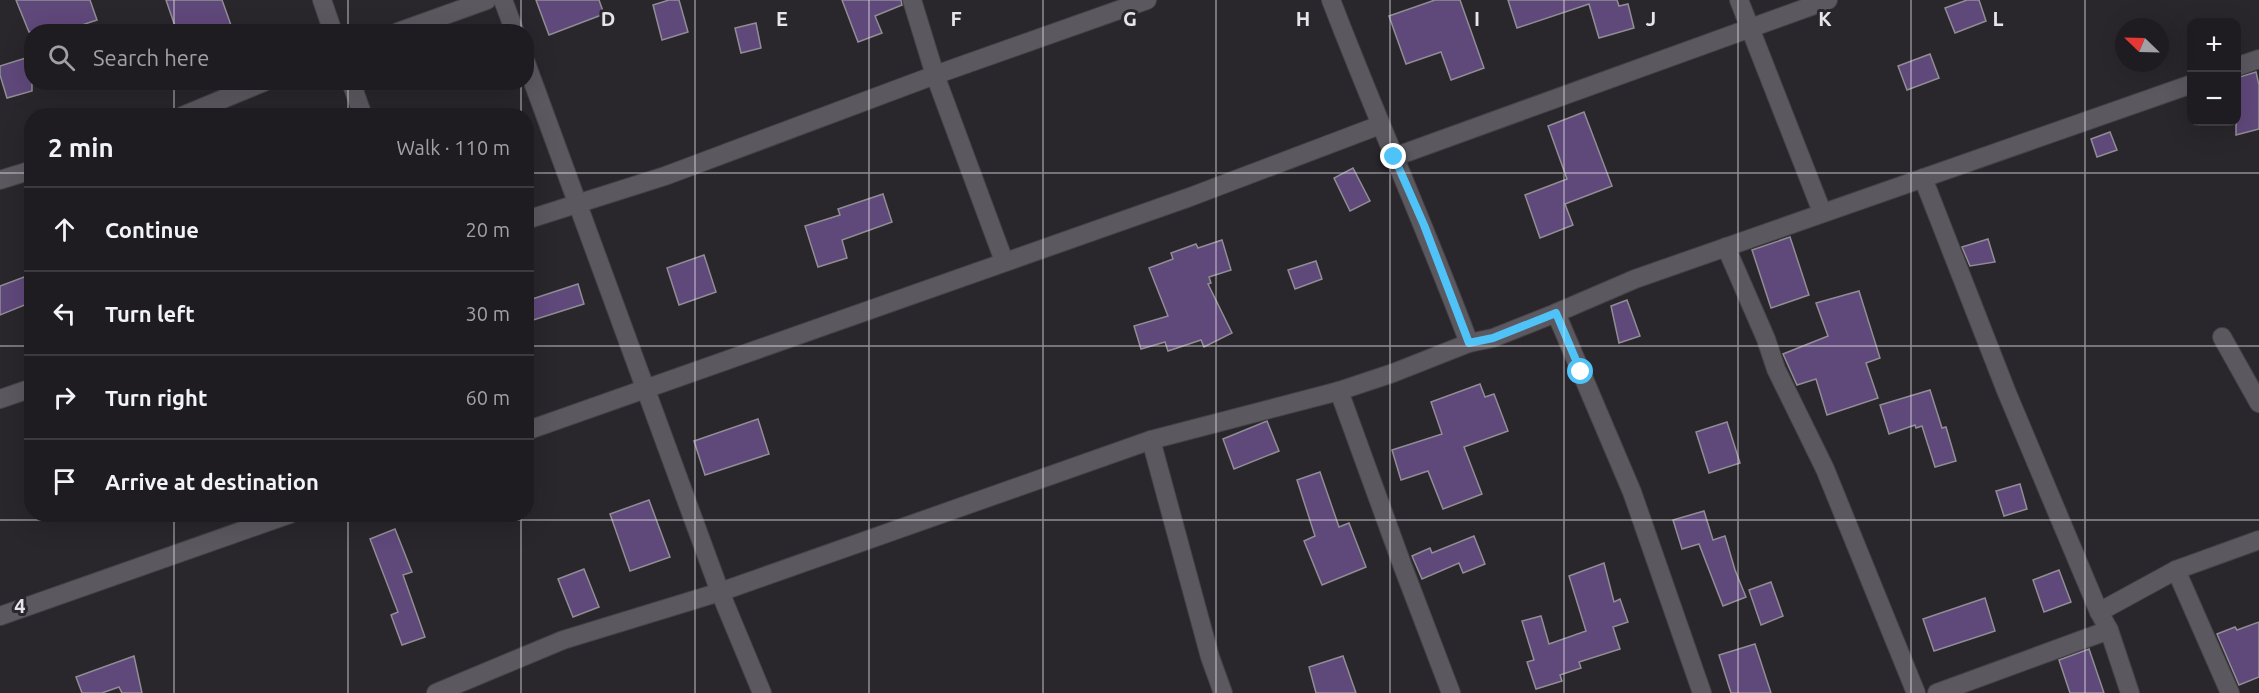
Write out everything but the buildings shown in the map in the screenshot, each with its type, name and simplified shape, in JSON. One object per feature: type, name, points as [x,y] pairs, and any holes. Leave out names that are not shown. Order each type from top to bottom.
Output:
[{"type":"street","points":[[322,0],[330,24]]},
{"type":"street","points":[[420,24],[487,0]]},
{"type":"street","points":[[503,0],[512,24]]},
{"type":"street","points":[[912,0],[935,75],[1004,261]]},
{"type":"street","points":[[534,218],[579,205],[685,168],[935,75],[1147,0]]},
{"type":"street","points":[[1331,0],[1380,125],[1424,225],[1469,343]]},
{"type":"street","points":[[1739,0],[1822,212]]},
{"type":"street","points":[[1394,157],[1828,0]]},
{"type":"street","points":[[2241,65],[2259,59]]},
{"type":"street","points":[[534,84],[720,592],[762,693]]},
{"type":"street","points":[[436,693],[563,640],[720,592],[1151,440],[1339,391],[1469,343],[1493,338],[1635,279],[2187,86]]},
{"type":"street","points":[[201,108],[245,90]]},
{"type":"street","points":[[354,90],[360,108]]},
{"type":"street","points":[[534,428],[1190,197],[1380,125]]},
{"type":"street","points":[[0,180],[24,172]]},
{"type":"street","points":[[1923,178],[2007,393],[2099,612],[2109,630],[2130,693]]},
{"type":"street","points":[[1726,247],[1766,339],[1776,369],[1825,470],[1916,693]]},
{"type":"street","points":[[1556,313],[1632,492],[1702,693]]},
{"type":"street","points":[[2223,337],[2259,403]]},
{"type":"street","points":[[0,399],[24,391]]},
{"type":"street","points":[[1339,391],[1451,693]]},
{"type":"street","points":[[1151,440],[1210,657],[1223,693]]},
{"type":"street","points":[[0,616],[267,522]]},
{"type":"street","points":[[2099,612],[2176,570],[2259,540]]},
{"type":"street","points":[[2176,570],[2230,693]]},
{"type":"street","points":[[1937,693],[2109,630]]},
{"type":"route","points":[[1394,157],[1424,225],[1469,343],[1493,338],[1556,313],[1581,372]]}]
